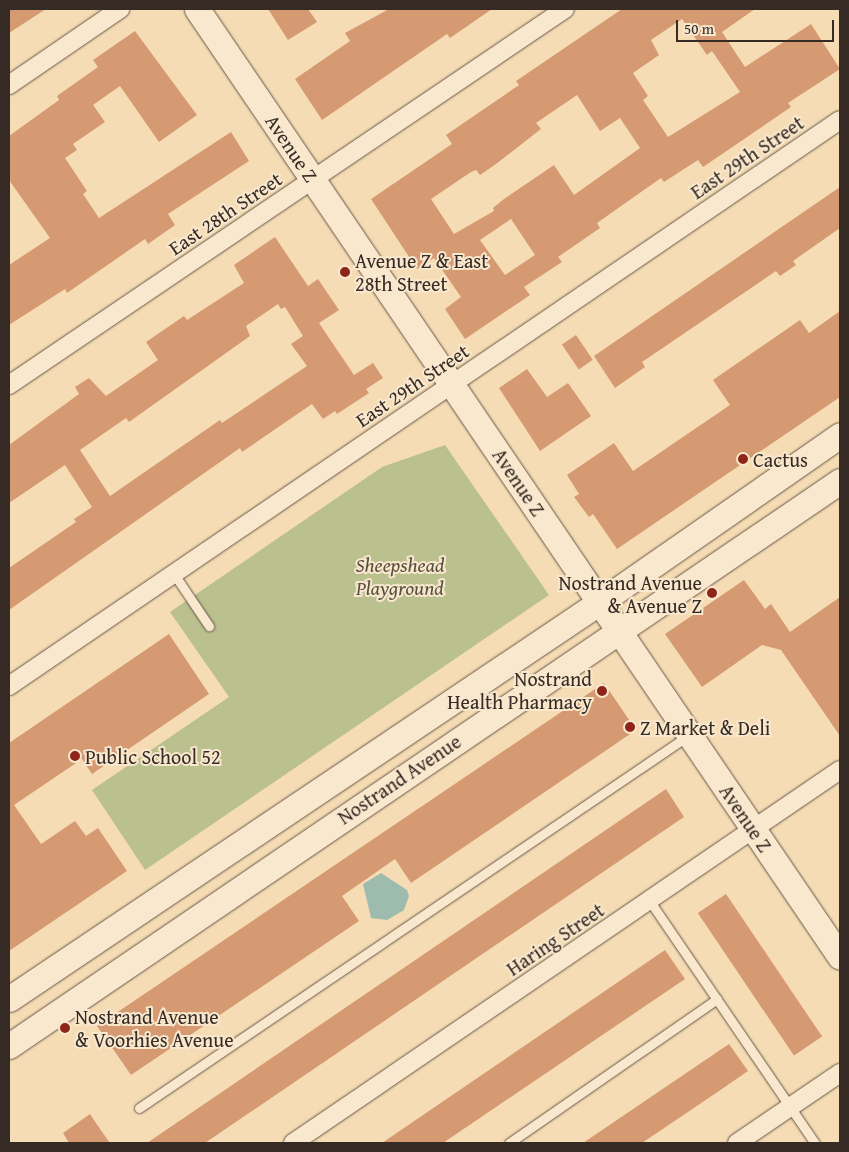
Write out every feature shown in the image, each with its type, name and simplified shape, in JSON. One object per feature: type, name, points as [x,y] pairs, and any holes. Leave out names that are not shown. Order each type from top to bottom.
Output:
[{"type":"main road","name":"Avenue Z","points":[[197,9],[840,957]]},
{"type":"main road","name":"Nostrand Avenue","points":[[9,999],[600,602],[840,435]]},
{"type":"main road","name":"Nostrand Avenue","points":[[9,1046],[619,629],[840,481]]},
{"type":"street","points":[[9,85],[120,9]]},
{"type":"street","name":"East 28th Street","points":[[9,385],[565,9]]},
{"type":"street","name":"East 29th Street","points":[[9,686],[840,120]]},
{"type":"street","name":"Haring Street","points":[[293,1143],[840,770]]},
{"type":"street","points":[[737,1143],[840,1073]]},
{"type":"lane","points":[[174,574],[209,626]]},
{"type":"lane","points":[[139,1108],[690,735]]},
{"type":"lane","points":[[649,900],[816,1143]]},
{"type":"lane","points":[[509,1143],[717,999]]},
{"type":"green space","name":"Sheepshead Playground","points":[[445,445],[549,595],[145,870],[92,790],[229,697],[170,612],[382,467]]},
{"type":"shaded area","points":[[381,873],[407,890],[409,896],[404,910],[387,920],[371,918],[363,884]]},
{"type":"building","points":[[9,9],[46,9],[9,33]]},
{"type":"building","points":[[268,9],[308,9],[317,22],[288,40]]},
{"type":"building","points":[[389,9],[492,9],[450,38],[447,34],[322,120],[295,79],[350,41],[345,33]]},
{"type":"building","points":[[622,9],[755,9],[722,32],[745,67],[811,24],[840,69],[788,103],[791,107],[703,167],[698,160],[664,182],[661,178],[597,223],[600,228],[558,257],[562,262],[524,287],[530,295],[465,339],[445,309],[461,297],[434,258],[417,269],[371,199],[452,144],[446,135],[519,85],[516,81]],"holes":[[[682,19],[707,55],[712,51],[740,92],[668,137],[643,100],[648,96],[633,73],[659,55],[651,40]],[[577,95],[600,131],[620,118],[640,148],[574,195],[554,165],[504,199],[493,208],[494,211],[454,234],[431,199],[471,172],[476,170],[480,175],[496,164],[541,129],[536,123]],[[511,219],[535,255],[505,275],[480,240]]]},
{"type":"building","points":[[135,31],[197,115],[159,142],[120,86],[93,105],[105,122],[73,144],[77,150],[65,158],[87,191],[83,194],[99,218],[231,132],[249,161],[168,214],[175,225],[148,244],[145,239],[67,293],[65,289],[9,325],[9,265],[50,238],[9,180],[9,136],[59,100],[57,96],[98,67],[93,60]]},
{"type":"building","points":[[840,187],[840,228],[793,261],[796,265],[780,276],[776,271],[642,362],[645,367],[615,388],[594,356]]},
{"type":"building","points":[[275,237],[308,286],[318,279],[339,310],[319,323],[354,375],[373,363],[383,378],[366,389],[369,393],[337,414],[335,411],[323,419],[312,404],[242,452],[240,448],[9,610],[9,568],[76,522],[74,519],[92,507],[65,465],[9,503],[9,445],[79,394],[75,387],[89,378],[106,396],[158,360],[146,342],[184,316],[187,320],[244,283],[234,265]],"holes":[[[278,304],[281,309],[285,307],[303,336],[291,344],[307,366],[222,423],[220,420],[110,496],[80,450],[126,418],[129,422],[250,336],[246,326]]]},
{"type":"building","points":[[840,311],[840,397],[617,549],[593,514],[589,517],[574,497],[579,494],[567,475],[614,443],[633,471],[730,405],[713,380],[800,320],[809,333]]},
{"type":"building","points":[[576,335],[593,360],[579,369],[562,345]]},
{"type":"building","points":[[527,369],[547,397],[568,383],[591,416],[540,451],[499,388]]},
{"type":"building","points":[[744,580],[765,609],[771,604],[790,632],[840,597],[840,736],[781,650],[762,645],[702,687],[665,634]]},
{"type":"building","name":"Public School 52","points":[[169,634],[209,694],[92,774],[82,759],[14,805],[41,844],[75,821],[86,836],[98,828],[127,871],[9,951],[9,743]]},
{"type":"building","points":[[604,683],[636,730],[411,883],[395,859],[342,896],[359,921],[131,1075],[97,1026]]},
{"type":"building","points":[[666,789],[684,817],[205,1143],[147,1143]]},
{"type":"building","points":[[726,894],[822,1037],[794,1056],[698,913]]},
{"type":"building","points":[[665,950],[685,979],[443,1143],[382,1143]]},
{"type":"building","points":[[729,1044],[748,1071],[716,1093],[642,1143],[583,1143]]},
{"type":"building","points":[[90,1114],[110,1143],[69,1143],[63,1133]]},
{"type":"place","name":"Avenue Z & East 28th Street","points":[[345,272]]},
{"type":"place","name":"Cactus","points":[[743,459]]},
{"type":"place","name":"Nostrand Avenue & Avenue Z","points":[[712,593]]},
{"type":"place","name":"Nostrand Health Pharmacy","points":[[602,691]]},
{"type":"place","name":"Z Market & Deli","points":[[630,727]]},
{"type":"place","name":"Public School 52","points":[[75,756]]},
{"type":"place","name":"Nostrand Avenue & Voorhies Avenue","points":[[65,1028]]}]
